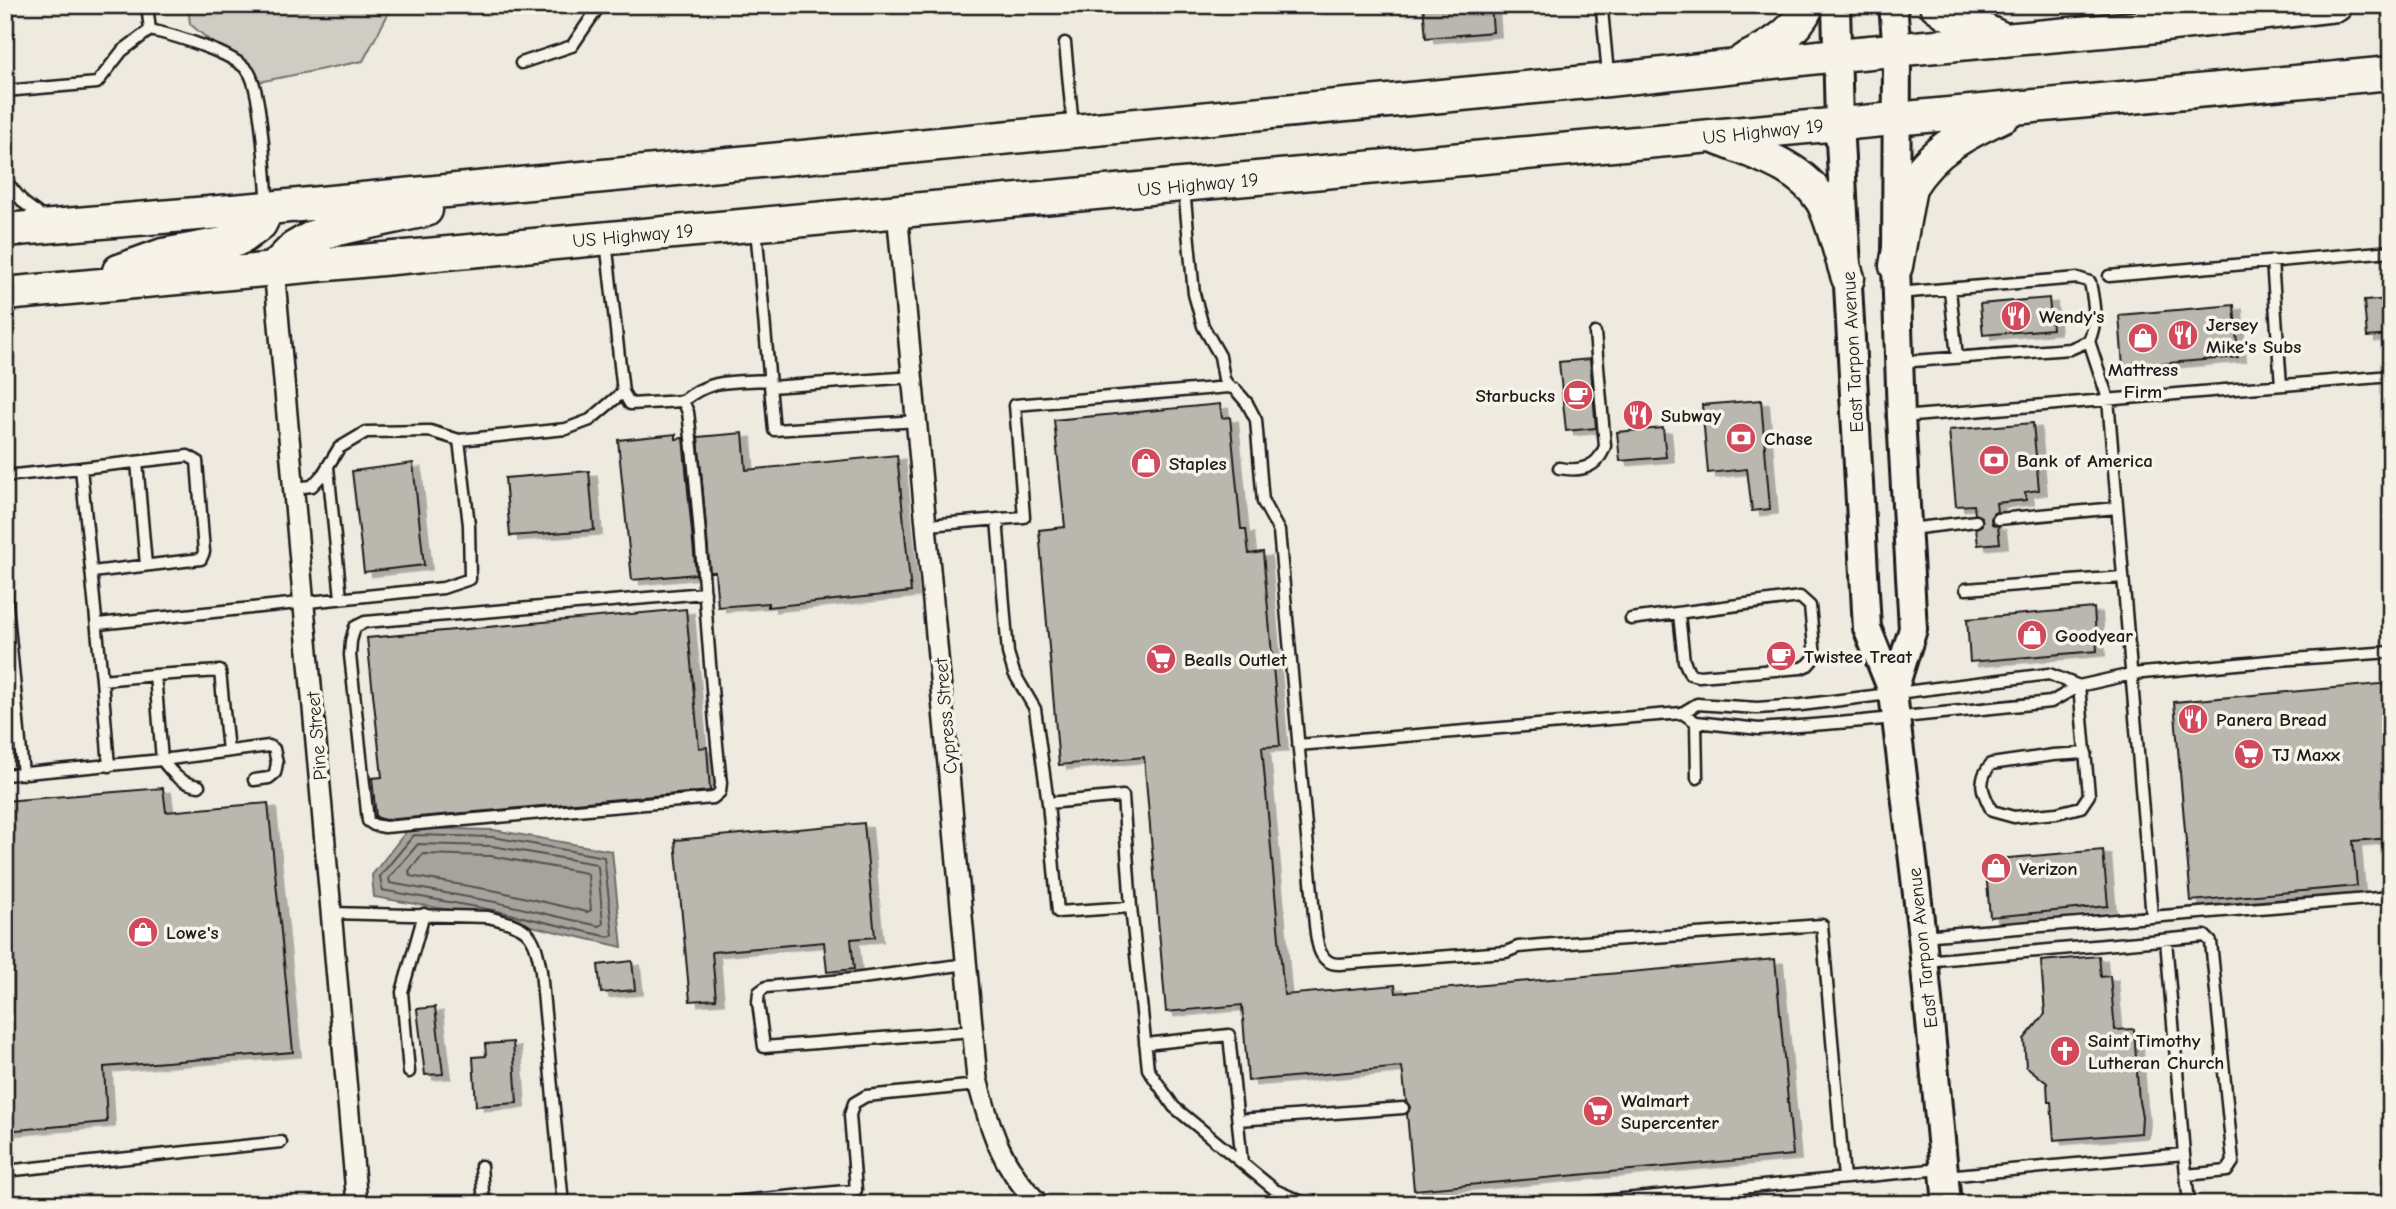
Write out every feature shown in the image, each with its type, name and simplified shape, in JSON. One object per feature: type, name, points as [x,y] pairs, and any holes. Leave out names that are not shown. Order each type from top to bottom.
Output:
[{"type":"highway","points":[[1730,67],[1775,45],[1802,18],[1808,5]]},
{"type":"highway","points":[[1936,5],[2006,41]]},
{"type":"highway","points":[[5,229],[268,208],[1608,80],[1837,55],[2006,41],[2146,16],[2336,5]]},
{"type":"highway","name":"US Highway 19","points":[[5,294],[2391,73]]},
{"type":"highway","points":[[1897,280],[1910,187],[1917,176],[1948,145],[2020,108]]},
{"type":"highway","points":[[1713,136],[1774,160],[1804,180],[1822,202],[1848,278]]},
{"type":"highway","points":[[274,268],[294,248],[332,230],[544,182]]},
{"type":"highway","points":[[79,287],[163,255],[229,243],[260,224],[268,208]]},
{"type":"main road","name":"East Tarpon Avenue","points":[[1836,5],[1839,123],[1867,628],[1894,705],[1923,949],[1947,1204]]},
{"type":"main road","name":"East Tarpon Avenue","points":[[1893,5],[1897,50],[1899,362],[1913,629],[1894,705]]},
{"type":"street","name":"Cypress Street","points":[[897,211],[978,1085],[998,1147],[1024,1188],[1039,1204]]},
{"type":"street","name":"Pine Street","points":[[274,268],[357,1204]]},
{"type":"lane","points":[[147,5],[150,30]]},
{"type":"lane","points":[[521,63],[572,46],[600,5]]},
{"type":"lane","points":[[1604,7],[1608,80]]},
{"type":"lane","points":[[5,92],[97,83],[122,51],[150,30],[206,47],[248,71],[257,95],[268,208]]},
{"type":"lane","points":[[1065,43],[1073,131]]},
{"type":"lane","points":[[5,180],[24,203],[54,225]]},
{"type":"lane","points":[[1183,185],[1196,303],[1207,337],[1220,356],[1224,379],[1229,387]]},
{"type":"lane","points":[[756,224],[774,430],[918,421]]},
{"type":"lane","points":[[606,237],[623,393],[630,404],[683,401],[698,388],[718,384],[913,377]]},
{"type":"lane","points":[[2109,276],[2391,251]]},
{"type":"lane","points":[[2272,261],[2281,385]]},
{"type":"lane","points":[[1897,280],[1950,289],[2078,278],[2090,282],[2095,308],[2095,328],[2090,341],[2108,400],[2152,917]]},
{"type":"lane","points":[[1950,289],[1957,357]]},
{"type":"lane","points":[[1559,468],[1570,470],[1592,466],[1605,446],[1595,333]]},
{"type":"lane","points":[[1899,362],[2070,349],[2090,341]]},
{"type":"lane","points":[[1901,417],[2391,376]]},
{"type":"lane","points":[[928,525],[1024,517],[1015,405],[1229,387],[1235,389],[1247,403],[1255,420],[1263,502],[1279,531],[1317,946],[1322,957],[1331,964],[1506,952],[1525,946],[1822,925],[1844,1178]]},
{"type":"lane","points":[[293,488],[312,486],[339,448],[366,432],[430,431],[459,440],[566,429],[590,420],[623,393]]},
{"type":"lane","points":[[683,401],[688,412],[697,492],[705,593],[712,706],[722,783],[720,792],[713,798],[384,827],[368,821],[351,655],[355,627],[365,622],[705,593]]},
{"type":"lane","points":[[97,624],[443,588],[470,579],[469,525],[459,440]]},
{"type":"lane","points":[[5,476],[188,456],[197,461],[204,552],[201,559],[92,572]]},
{"type":"lane","points":[[137,462],[146,565]]},
{"type":"lane","points":[[328,467],[341,598]]},
{"type":"lane","points":[[80,468],[103,680],[109,766]]},
{"type":"lane","points":[[1998,519],[2117,508]]},
{"type":"lane","points":[[998,519],[1008,653],[1010,664],[1035,709],[1048,803],[1058,912],[1131,907]]},
{"type":"lane","points":[[1907,529],[1976,521]]},
{"type":"lane","points":[[1966,589],[2123,577]]},
{"type":"lane","points":[[5,583],[23,774]]},
{"type":"lane","points":[[1631,619],[1800,597],[1810,606],[1815,657],[1801,668],[1699,676],[1690,674],[1684,661],[1679,614]]},
{"type":"lane","points":[[1298,745],[1682,713],[1697,705],[1757,708],[1801,705],[2051,702],[2079,686],[2132,674],[2391,652]]},
{"type":"lane","points":[[103,680],[220,671],[228,751]]},
{"type":"lane","points":[[1682,713],[1696,722],[1759,729],[2049,674],[2079,686]]},
{"type":"lane","points":[[155,675],[162,760],[177,778],[188,785],[199,786]]},
{"type":"lane","points":[[2079,686],[2089,795],[2081,807],[2057,813],[2014,817],[1993,811],[1983,792],[1983,774],[1991,764],[2085,753]]},
{"type":"lane","points":[[1696,722],[1697,778]]},
{"type":"lane","points":[[5,775],[109,766],[269,746],[274,749],[277,763],[275,773],[269,778],[254,780]]},
{"type":"lane","points":[[1048,803],[1123,796],[1131,907],[1148,1069],[1174,1107],[1275,1190],[1307,1204]]},
{"type":"lane","points":[[1923,949],[2152,917],[2391,897]]},
{"type":"lane","points":[[331,914],[488,917],[528,931],[536,945],[541,971],[563,1204]]},
{"type":"lane","points":[[409,1072],[402,992],[424,915]]},
{"type":"lane","points":[[1923,949],[2166,940],[2205,936],[2211,942],[2233,1162],[2227,1171],[2186,1175]]},
{"type":"lane","points":[[2166,940],[2189,1204]]},
{"type":"lane","points":[[967,964],[766,988],[759,992],[758,1002],[764,1047],[973,1031]]},
{"type":"lane","points":[[1145,1044],[1229,1035],[1242,1163]]},
{"type":"lane","points":[[710,1204],[856,1190],[850,1115],[854,1103],[866,1096],[978,1085]]},
{"type":"lane","points":[[1238,1120],[1403,1108]]},
{"type":"lane","points":[[5,1171],[281,1142]]},
{"type":"lane","points":[[1571,1204],[1844,1178],[2184,1154]]},
{"type":"lane","points":[[481,1166],[484,1204]]},
{"type":"shaded area","points":[[188,5],[393,5],[363,61],[259,82],[190,24]]},
{"type":"water","points":[[409,828],[494,830],[612,851],[622,947],[492,917],[374,897],[372,875]]},
{"type":"building","points":[[1423,5],[1491,5],[1493,32],[1426,38]]},
{"type":"building","name":"Wendy's","points":[[2049,298],[2052,329],[1983,335],[1980,304]]},
{"type":"building","points":[[2391,299],[2391,335],[2367,337],[2364,301]]},
{"type":"building","points":[[2234,305],[2238,357],[2123,367],[2119,315]]},
{"type":"building","name":"Starbucks","points":[[1590,359],[1596,428],[1566,431],[1559,362]]},
{"type":"building","points":[[1761,400],[1770,509],[1752,511],[1747,469],[1708,473],[1702,405]]},
{"type":"building","points":[[1220,404],[1222,418],[1230,417],[1241,529],[1246,529],[1249,554],[1263,552],[1280,746],[1262,747],[1284,995],[1395,985],[1396,993],[1775,959],[1793,1155],[1414,1190],[1407,1114],[1410,1107],[1406,1101],[1402,1067],[1248,1081],[1242,1005],[1166,1012],[1144,757],[1059,765],[1039,530],[1065,527],[1054,420]]},
{"type":"building","name":"Bank of America","points":[[2033,423],[2039,490],[2025,492],[2026,500],[1996,503],[1997,512],[1993,513],[1991,519],[1992,524],[1998,526],[2000,543],[1978,545],[1976,528],[1982,525],[1982,517],[1975,514],[1974,505],[1956,506],[1949,430]]},
{"type":"building","points":[[1663,428],[1666,457],[1620,461],[1617,432]]},
{"type":"building","points":[[743,433],[746,470],[897,455],[911,592],[768,607],[768,603],[718,607],[715,572],[710,572],[698,437]]},
{"type":"building","points":[[676,434],[676,439],[683,438],[696,574],[632,580],[618,440]]},
{"type":"building","points":[[413,463],[424,565],[364,572],[352,471]]},
{"type":"building","points":[[589,471],[594,530],[510,536],[505,478]]},
{"type":"building","name":"Goodyear","points":[[2094,608],[2097,651],[1970,662],[1967,619]]},
{"type":"building","points":[[686,609],[699,748],[707,747],[710,791],[385,820],[376,817],[372,778],[382,777],[367,638]]},
{"type":"building","points":[[2391,683],[2391,838],[2353,841],[2357,886],[2191,901],[2174,702]]},
{"type":"building","name":"Lowe's","points":[[163,788],[166,812],[268,803],[293,1052],[104,1067],[107,1122],[5,1131],[5,801]]},
{"type":"building","points":[[864,823],[875,937],[851,939],[854,969],[827,972],[824,942],[712,952],[716,999],[690,1001],[675,840]]},
{"type":"building","points":[[2103,850],[2108,906],[1990,917],[1985,860]]},
{"type":"building","name":"Saint Timothy Lutheran Church","points":[[2099,956],[2101,977],[2110,976],[2115,1030],[2134,1029],[2142,1116],[2141,1133],[2054,1140],[2047,1083],[2026,1066],[2024,1039],[2045,1014],[2041,961]]},
{"type":"building","points":[[632,961],[635,990],[601,993],[598,965]]},
{"type":"building","points":[[435,1007],[443,1074],[425,1075],[417,1009]]},
{"type":"building","points":[[513,1042],[517,1103],[476,1106],[473,1057],[486,1056],[485,1044]]},
{"type":"place","name":"Wendy's","points":[[2016,316]]},
{"type":"place","name":"Jersey Mike's Subs","points":[[2183,335]]},
{"type":"place","name":"Mattress Firm","points":[[2143,338]]},
{"type":"place","name":"Starbucks","points":[[1578,395]]},
{"type":"place","name":"Subway","points":[[1638,415]]},
{"type":"place","name":"Chase","points":[[1741,438]]},
{"type":"place","name":"Bank of America","points":[[1994,460]]},
{"type":"place","name":"Staples","points":[[1146,463]]},
{"type":"place","name":"Goodyear","points":[[2032,635]]},
{"type":"place","name":"Twistee Treat","points":[[1781,656]]},
{"type":"place","name":"Bealls Outlet","points":[[1161,659]]},
{"type":"place","name":"Panera Bread","points":[[2193,719]]},
{"type":"place","name":"TJ Maxx","points":[[2249,754]]},
{"type":"place","name":"Verizon","points":[[1996,868]]},
{"type":"place","name":"Lowe's","points":[[143,932]]},
{"type":"place","name":"Saint Timothy Lutheran Church","points":[[2065,1051]]},
{"type":"place","name":"Walmart Supercenter","points":[[1598,1111]]}]
